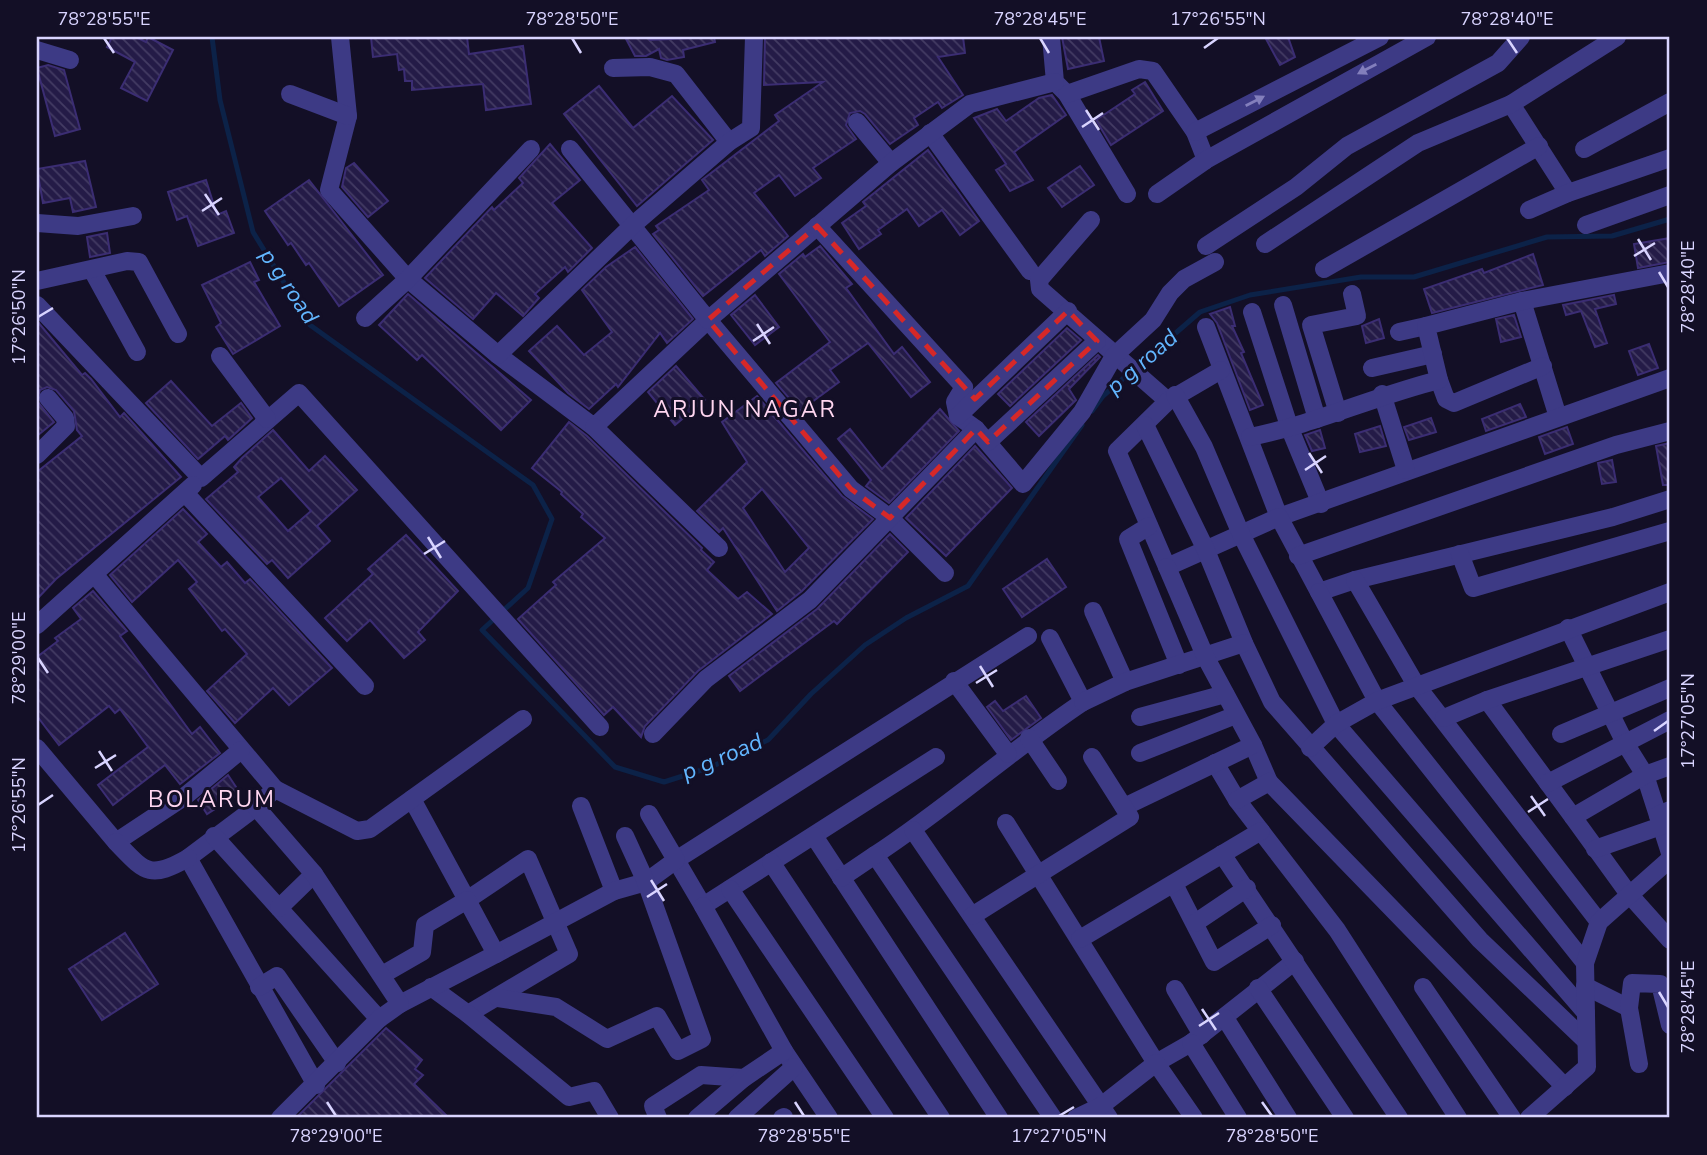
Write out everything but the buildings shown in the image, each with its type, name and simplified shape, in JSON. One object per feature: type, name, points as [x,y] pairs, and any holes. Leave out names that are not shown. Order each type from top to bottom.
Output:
[{"type":"street","points":[[340,37],[348,116],[329,190],[408,279],[498,355],[594,427],[719,548]]},
{"type":"street","points":[[498,355],[633,225],[729,142],[751,128],[754,37]]},
{"type":"street","points":[[1051,37],[1061,88],[1127,194]]},
{"type":"street","points":[[1195,132],[1380,37]]},
{"type":"street","points":[[1157,194],[1206,160],[1427,37]]},
{"type":"street","points":[[1206,246],[1296,187],[1347,146],[1498,64],[1521,37]]},
{"type":"street","points":[[1265,244],[1418,143],[1511,104],[1614,38]]},
{"type":"street","points":[[37,50],[71,60]]},
{"type":"street","points":[[613,68],[650,67],[676,74],[729,142]]},
{"type":"street","points":[[594,427],[708,320],[817,226],[891,163],[970,104],[1061,88],[1146,68],[1153,71],[1195,132],[1206,160]]},
{"type":"street","points":[[290,94],[348,116]]},
{"type":"street","points":[[1584,149],[1670,102]]},
{"type":"street","points":[[1511,104],[1568,193]]},
{"type":"street","points":[[857,122],[891,163]]},
{"type":"street","points":[[930,132],[1030,271]]},
{"type":"street","points":[[1324,269],[1539,146]]},
{"type":"street","points":[[365,318],[408,279],[531,149]]},
{"type":"street","points":[[570,149],[708,320],[851,489],[890,518],[945,573]]},
{"type":"street","points":[[1529,210],[1568,193],[1670,158]]},
{"type":"street","points":[[1586,225],[1670,195]]},
{"type":"street","points":[[37,223],[78,226],[133,216]]},
{"type":"street","points":[[1091,220],[1039,280],[1041,289],[1116,358],[1149,385],[1172,398],[1204,447],[1241,534],[1336,724],[1586,1013]]},
{"type":"street","points":[[817,226],[964,387],[955,402],[958,416],[982,436],[1023,484],[1082,412],[1116,358],[1153,320],[1170,293],[1184,279],[1215,262]]},
{"type":"street","points":[[37,281],[139,262],[178,334]]},
{"type":"street","points":[[92,270],[137,352]]},
{"type":"street","points":[[1399,332],[1522,301],[1670,272]]},
{"type":"street","points":[[1338,413],[1311,325],[1357,316],[1352,294]]},
{"type":"street","points":[[1522,301],[1558,417]]},
{"type":"street","points":[[37,305],[201,478]]},
{"type":"street","points":[[1283,305],[1317,419]]},
{"type":"street","points":[[958,416],[1068,311]]},
{"type":"street","points":[[1252,312],[1290,429],[1321,504]]},
{"type":"street","points":[[1426,326],[1439,380],[1446,399],[1454,403],[1543,366]]},
{"type":"street","points":[[1206,327],[1279,517],[1377,701],[1585,963]]},
{"type":"street","points":[[653,734],[706,679],[810,600],[890,518],[982,436],[1097,341]]},
{"type":"street","points":[[1373,368],[1433,354]]},
{"type":"street","points":[[220,356],[267,419]]},
{"type":"street","points":[[1221,370],[1172,398],[1117,451],[1206,658],[1253,745],[1269,782],[1565,1087]]},
{"type":"street","points":[[1167,567],[1279,517],[1670,378]]},
{"type":"street","points":[[1250,437],[1290,429],[1338,413],[1382,394],[1439,380]]},
{"type":"street","points":[[37,625],[299,393],[600,727]]},
{"type":"street","points":[[1382,394],[1406,470]]},
{"type":"street","points":[[37,455],[66,426],[65,418],[48,398]]},
{"type":"street","points":[[1144,425],[1205,548],[1244,643],[1272,702],[1480,940],[1586,1041]]},
{"type":"street","points":[[1298,556],[1616,445],[1670,431]]},
{"type":"street","points":[[185,493],[365,686]]},
{"type":"street","points":[[1319,592],[1355,580],[1614,517],[1670,499]]},
{"type":"street","points":[[1149,526],[1128,539],[1179,665]]},
{"type":"street","points":[[1460,554],[1474,588],[1670,531]]},
{"type":"street","points":[[94,574],[275,789],[357,831],[370,829],[523,719]]},
{"type":"street","points":[[1355,580],[1416,685],[1444,718],[1598,922]]},
{"type":"street","points":[[1310,748],[1336,724],[1377,701],[1670,592]]},
{"type":"street","points":[[1093,611],[1125,682]]},
{"type":"street","points":[[1568,628],[1666,818],[1670,853]]},
{"type":"street","points":[[280,1118],[316,1085],[379,1019],[400,1004],[614,891],[646,882],[676,860],[1028,636]]},
{"type":"street","points":[[1050,638],[1083,702]]},
{"type":"street","points":[[1444,718],[1487,700],[1670,639]]},
{"type":"street","points":[[841,878],[913,830],[1028,738],[1083,702],[1125,682],[1206,658],[1244,643]]},
{"type":"street","points":[[954,681],[1008,754]]},
{"type":"street","points":[[1561,734],[1670,688]]},
{"type":"street","points":[[1140,717],[1225,694]]},
{"type":"street","points":[[1487,700],[1628,893],[1670,940]]},
{"type":"street","points":[[1140,753],[1236,715]]},
{"type":"street","points":[[1548,783],[1670,720]]},
{"type":"street","points":[[1028,738],[1058,781]]},
{"type":"street","points":[[1124,807],[1253,745]]},
{"type":"street","points":[[37,748],[116,842],[140,867],[153,873],[164,872],[188,858],[256,807],[275,789]]},
{"type":"street","points":[[116,842],[184,797],[241,750]]},
{"type":"street","points":[[703,906],[936,757]]},
{"type":"street","points":[[972,916],[1130,817],[1092,757]]},
{"type":"street","points":[[1215,764],[1237,800],[1336,930],[1458,1118]]},
{"type":"street","points":[[1573,817],[1645,775],[1670,766]]},
{"type":"street","points":[[1237,800],[1269,782]]},
{"type":"street","points":[[412,799],[496,954]]},
{"type":"street","points":[[581,806],[614,891]]},
{"type":"street","points":[[256,807],[314,874],[400,1004]]},
{"type":"street","points":[[649,814],[784,1051],[829,1118]]},
{"type":"street","points":[[1595,849],[1666,818]]},
{"type":"street","points":[[1006,823],[1156,1063],[1194,1118]]},
{"type":"street","points":[[913,830],[1105,1112]]},
{"type":"street","points":[[1080,939],[1261,831]]},
{"type":"street","points":[[214,836],[379,1019]]},
{"type":"street","points":[[498,998],[556,1007],[607,1039],[657,1016],[678,1051],[702,1039],[646,882],[625,836]]},
{"type":"street","points":[[814,836],[999,1118]]},
{"type":"street","points":[[1222,854],[1399,1118]]},
{"type":"street","points":[[875,855],[1053,1118]]},
{"type":"street","points":[[188,858],[316,1085]]},
{"type":"street","points":[[382,975],[422,952],[425,925],[528,859],[553,923],[569,954],[468,1014]]},
{"type":"street","points":[[1530,1118],[1587,1068],[1585,963],[1598,922],[1670,859]]},
{"type":"street","points":[[771,862],[941,1118]]},
{"type":"street","points":[[279,908],[314,874]]},
{"type":"street","points":[[1174,884],[1214,961],[1272,925]]},
{"type":"street","points":[[730,888],[884,1118]]},
{"type":"street","points":[[1195,923],[1247,888]]},
{"type":"street","points":[[1076,1118],[1105,1112],[1156,1063],[1197,1039],[1295,961]]},
{"type":"street","points":[[259,987],[277,976],[337,1063]]},
{"type":"street","points":[[1639,1064],[1629,1008],[1632,983],[1660,984],[1670,1025]]},
{"type":"street","points":[[1585,986],[1629,1008]]},
{"type":"street","points":[[431,987],[569,1097],[594,1091],[610,1118]]},
{"type":"street","points":[[1423,987],[1512,1118]]},
{"type":"street","points":[[1258,988],[1345,1118]]},
{"type":"street","points":[[1175,989],[1197,1039],[1238,1118]]},
{"type":"street","points":[[1225,1018],[1288,1118]]},
{"type":"street","points":[[697,1118],[744,1078],[784,1051]]},
{"type":"street","points":[[737,1118],[794,1067]]},
{"type":"street","points":[[658,1118],[653,1106],[701,1075],[744,1078]]},
{"type":"highlighted area","points":[[817,226],[975,399],[1068,311],[1097,341],[988,442],[976,429],[890,518],[851,489],[708,320]]},
{"type":"waterway","name":"p g road","points":[[212,37],[220,100],[253,232],[310,325],[533,485],[552,519],[528,588],[482,630],[615,767],[664,782],[711,767],[768,740],[811,694],[865,645],[906,618],[968,586],[1082,425]]},
{"type":"waterway","name":"p g road","points":[[1092,411],[1103,396],[1200,312],[1250,295],[1361,277],[1414,277],[1547,237],[1612,236],[1670,219]]},
{"type":"district","name":"ARJUN NAGAR","points":[[745,409]]},
{"type":"district","name":"BOLARUM","points":[[212,799]]}]
